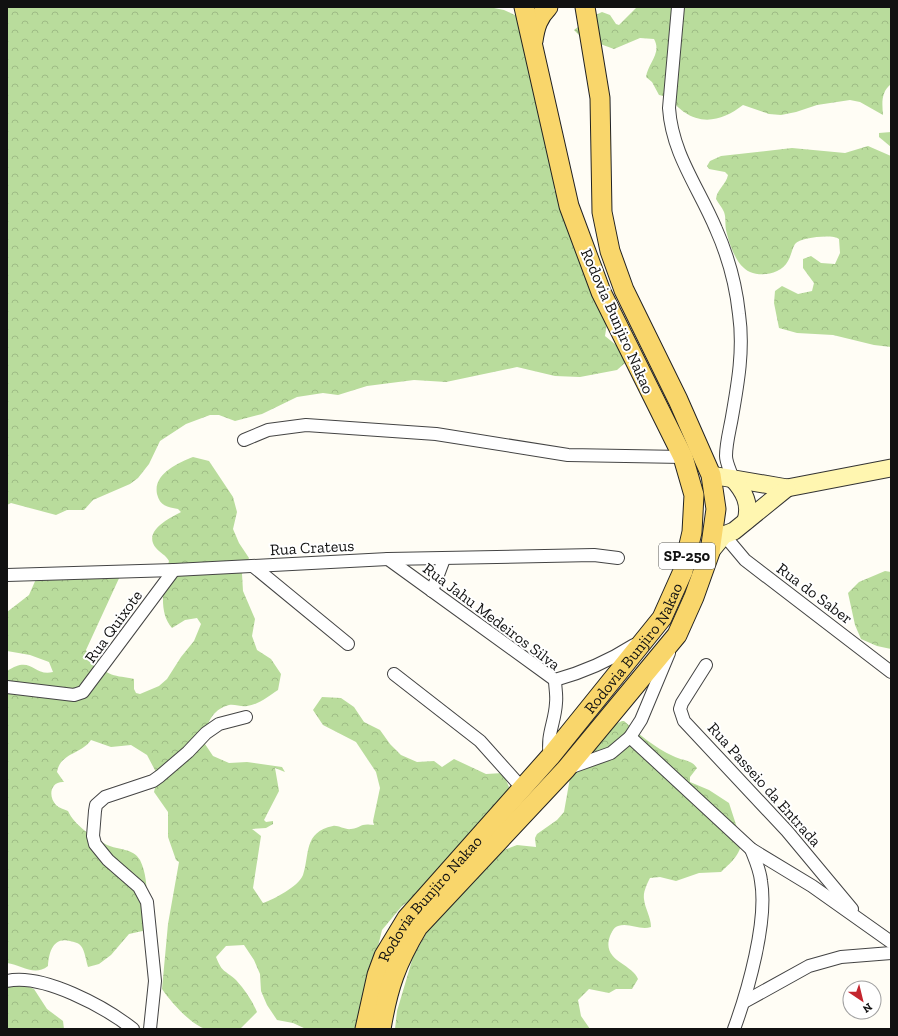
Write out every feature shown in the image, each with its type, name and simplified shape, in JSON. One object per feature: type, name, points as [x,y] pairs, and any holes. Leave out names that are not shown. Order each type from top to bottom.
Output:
[{"type":"main road","name":"Rodovia Bunjiro Nakao","points":[[365,1029],[377,975],[384,956],[407,918],[550,757],[662,618],[683,571],[692,532],[694,495],[683,457],[601,292],[569,206],[524,7]]},
{"type":"main road","points":[[533,46],[536,25],[541,14],[548,7]]},
{"type":"main road","points":[[570,7],[580,14],[589,26]]},
{"type":"main road","name":"Rodovia Bunjiro Nakao","points":[[381,1029],[393,975],[404,950],[418,927],[566,769],[677,635],[694,597],[710,552],[716,509],[711,475],[678,400],[624,290],[610,251],[602,212],[600,98],[585,7]]},
{"type":"street","points":[[678,7],[669,108],[670,122],[676,146],[684,165],[716,228],[726,254],[740,315],[740,373],[726,457],[733,479],[743,490],[748,504],[746,521]]},
{"type":"street","points":[[244,440],[268,430],[306,425],[436,434],[568,455],[683,457]]},
{"type":"street","points":[[711,475],[787,488],[891,468]]},
{"type":"street","points":[[710,552],[724,535],[734,530],[787,488]]},
{"type":"street","name":"Rua do Saber","points":[[724,535],[745,560],[891,672]]},
{"type":"street","name":"Rua Crateus","points":[[7,574],[174,570],[388,560],[594,555],[618,558]]},
{"type":"street","points":[[432,591],[444,559]]},
{"type":"street","name":"Rua Jahu Medeiros Silva","points":[[388,560],[555,680],[556,703],[549,732],[548,746],[550,757]]},
{"type":"street","points":[[253,566],[348,644]]},
{"type":"street","name":"Rua Quixote","points":[[7,687],[74,695],[80,694],[86,689],[174,570]]},
{"type":"street","points":[[555,680],[584,672],[615,657],[634,645],[662,618]]},
{"type":"street","points":[[566,769],[611,753],[630,737],[641,720],[677,635]]},
{"type":"street","name":"Rua Passeio da Entrada","points":[[706,665],[682,703],[680,709],[684,720],[791,836],[860,919]]},
{"type":"street","points":[[394,674],[480,741],[522,788]]},
{"type":"street","points":[[150,1029],[155,981],[147,902],[139,887],[108,860],[95,844],[93,836],[93,816],[96,805],[111,794],[156,779],[184,756],[206,733],[229,720],[246,717]]},
{"type":"street","points":[[630,737],[751,849],[800,878],[891,942]]},
{"type":"street","points":[[734,1029],[744,1002],[754,960],[762,903],[761,881],[751,849]]},
{"type":"street","points":[[744,1002],[809,966],[841,958],[891,953]]},
{"type":"street","points":[[7,981],[14,980],[40,982],[105,1009],[133,1029]]},
{"type":"green space","points":[[7,7],[489,7],[504,10],[519,17],[558,181],[554,190],[564,201],[608,317],[605,336],[621,349],[625,363],[617,370],[580,377],[555,376],[517,367],[446,382],[414,380],[367,386],[338,395],[323,393],[297,397],[262,414],[235,421],[219,415],[210,415],[186,424],[160,441],[149,464],[138,478],[130,484],[93,500],[84,510],[67,510],[56,515],[11,503],[7,505]]},
{"type":"green space","points":[[637,7],[891,7],[891,84],[884,94],[882,102],[883,115],[860,102],[850,100],[817,105],[781,115],[769,114],[743,105],[729,114],[714,119],[699,119],[692,116],[684,112],[664,96],[659,95],[652,82],[646,77],[656,53],[656,44],[654,39],[640,38],[614,49],[581,37],[574,30],[591,17],[602,12],[610,15],[616,24],[619,25]]},
{"type":"green space","points":[[891,132],[891,147],[879,137],[879,133]]},
{"type":"green space","points":[[868,146],[891,156],[891,347],[874,345],[833,335],[797,333],[779,328],[774,303],[775,291],[782,286],[798,294],[812,291],[814,283],[803,268],[803,259],[811,256],[821,263],[835,264],[840,253],[839,239],[836,237],[810,238],[798,242],[795,244],[788,261],[781,269],[776,272],[765,274],[750,272],[741,265],[734,254],[726,230],[724,212],[716,199],[718,192],[728,175],[725,172],[709,169],[707,166],[710,161],[721,156],[792,148],[845,153]]},
{"type":"green space","points":[[193,457],[209,461],[233,497],[237,512],[233,529],[239,543],[249,558],[242,574],[243,591],[255,619],[252,636],[257,650],[271,659],[281,674],[278,690],[263,700],[247,706],[229,705],[218,710],[208,723],[203,741],[213,756],[229,763],[247,762],[282,767],[285,772],[275,768],[279,791],[264,820],[266,822],[273,821],[273,824],[266,828],[252,829],[261,836],[253,888],[263,903],[285,892],[300,879],[303,875],[309,845],[317,833],[323,829],[333,826],[349,829],[363,825],[374,825],[373,821],[380,788],[376,772],[356,742],[323,725],[313,710],[322,697],[341,698],[354,707],[364,722],[380,730],[390,744],[401,755],[417,762],[434,761],[442,767],[454,759],[486,774],[503,773],[509,787],[506,803],[447,876],[402,906],[382,930],[358,1029],[306,1029],[293,1023],[277,1020],[267,1005],[261,991],[260,974],[254,960],[244,945],[226,946],[216,957],[222,969],[236,980],[245,991],[257,1012],[240,1029],[214,1030],[200,1027],[181,1012],[170,1000],[162,989],[168,924],[179,862],[176,860],[168,837],[168,812],[154,792],[158,776],[147,755],[131,745],[111,747],[91,740],[87,745],[62,761],[57,772],[64,782],[59,782],[56,784],[53,787],[51,794],[53,802],[60,808],[68,811],[75,821],[91,835],[111,847],[133,853],[140,860],[145,876],[147,894],[147,930],[129,934],[111,955],[99,964],[88,967],[84,951],[80,945],[75,942],[64,940],[56,943],[53,947],[49,956],[48,966],[43,969],[33,970],[7,963],[7,671],[15,666],[27,665],[41,672],[53,672],[49,662],[30,655],[7,651],[7,612],[29,595],[36,579],[121,574],[86,650],[89,656],[99,658],[101,664],[107,672],[117,676],[134,679],[134,689],[136,693],[140,694],[159,686],[167,679],[181,657],[194,641],[201,624],[197,618],[185,620],[172,628],[167,621],[164,613],[163,596],[165,577],[169,561],[156,548],[152,536],[159,526],[181,512],[178,509],[170,508],[164,505],[160,501],[157,494],[159,481],[168,470],[180,462]]},
{"type":"green space","points":[[885,571],[891,572],[891,649],[877,646],[861,639],[855,625],[848,593],[859,582]]},
{"type":"green space","points":[[622,721],[666,753],[695,765],[697,768],[690,777],[690,782],[709,790],[729,803],[741,840],[740,850],[735,858],[721,872],[699,873],[676,881],[660,877],[650,878],[644,896],[651,927],[643,928],[626,925],[618,926],[612,932],[608,944],[613,956],[630,969],[638,979],[632,989],[616,989],[609,993],[589,989],[578,1000],[581,1016],[590,1029],[395,1029],[397,1011],[413,957],[438,912],[451,897],[504,850],[517,845],[536,847],[535,838],[537,834],[557,820],[564,812],[574,755],[590,736]]},
{"type":"green space","points":[[7,978],[34,989],[47,1009],[63,1021],[64,1029],[7,1029]]}]
